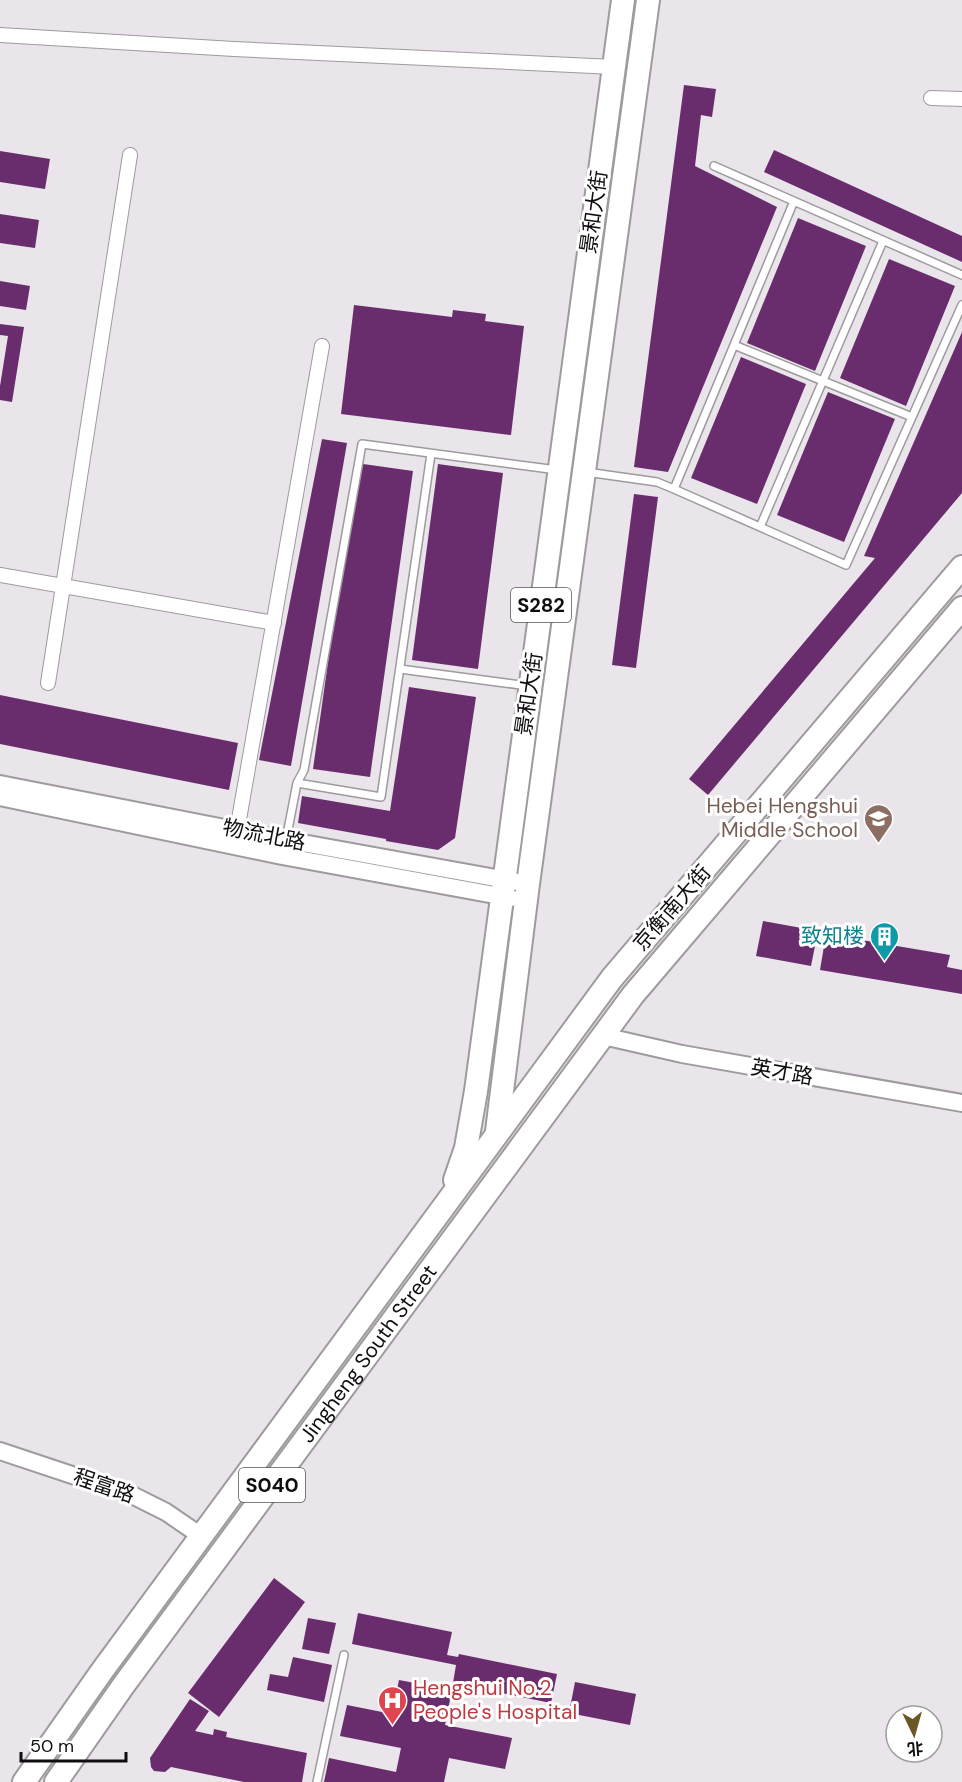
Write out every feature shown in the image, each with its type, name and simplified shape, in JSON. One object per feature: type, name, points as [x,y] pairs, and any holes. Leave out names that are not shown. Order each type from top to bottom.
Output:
[{"type":"main road","name":"景和大街","points":[[445,1206],[463,1156],[476,1091],[623,0]]},
{"type":"main road","name":"景和大街","points":[[489,1189],[648,0]]},
{"type":"main road","name":"京衡南大街","points":[[445,1206],[612,978],[962,567]]},
{"type":"main road","name":"京衡南大街","points":[[489,1189],[633,994],[962,608]]},
{"type":"main road","name":"Jingheng South Street","points":[[56,1782],[123,1686],[489,1189]]},
{"type":"main road","name":"Jingheng South Street","points":[[24,1782],[102,1671],[445,1206]]},
{"type":"street","points":[[0,35],[234,50],[614,67]]},
{"type":"street","points":[[931,98],[962,99]]},
{"type":"street","points":[[48,683],[130,155]]},
{"type":"street","points":[[238,825],[322,346]]},
{"type":"street","points":[[0,575],[274,622]]},
{"type":"street","name":"物流北路","points":[[0,784],[286,840],[502,888]]},
{"type":"street","name":"物流北路","points":[[0,797],[282,856],[527,892]]},
{"type":"street","name":"英才路","points":[[603,1036],[682,1054],[962,1103]]},
{"type":"street","name":"程富路","points":[[0,1451],[132,1495],[166,1512],[201,1536]]},
{"type":"lane","points":[[714,166],[962,275]]},
{"type":"lane","points":[[674,489],[794,201]]},
{"type":"lane","points":[[760,527],[884,240]]},
{"type":"lane","points":[[585,472],[657,482],[846,565],[962,305]]},
{"type":"lane","points":[[734,345],[912,417]]},
{"type":"lane","points":[[286,840],[297,783],[304,770],[362,444],[559,471]]},
{"type":"lane","points":[[297,783],[381,796],[431,454]]},
{"type":"lane","points":[[400,669],[530,686]]},
{"type":"lane","points":[[317,1782],[344,1655]]},
{"type":"building","points":[[684,85],[716,89],[712,117],[701,115],[695,166],[777,207],[668,472],[634,467]]},
{"type":"building","points":[[774,150],[962,236],[962,262],[764,172]]},
{"type":"building","points":[[0,151],[50,159],[45,189],[0,182]]},
{"type":"building","points":[[0,214],[39,220],[35,248],[0,243]]},
{"type":"building","points":[[798,218],[866,246],[815,371],[747,343]]},
{"type":"building","points":[[889,259],[955,286],[906,406],[840,378]]},
{"type":"building","points":[[0,281],[30,286],[26,310],[0,306]]},
{"type":"building","points":[[354,305],[452,317],[453,310],[486,314],[485,321],[524,326],[511,435],[341,414]]},
{"type":"building","points":[[0,324],[24,327],[12,402],[0,400],[8,336],[0,335]]},
{"type":"building","points":[[962,332],[962,493],[708,795],[689,779],[875,558],[864,556]]},
{"type":"building","points":[[741,357],[806,384],[757,504],[691,478]]},
{"type":"building","points":[[828,392],[895,419],[844,542],[777,515]]},
{"type":"building","points":[[322,439],[347,443],[291,766],[259,760]]},
{"type":"building","points":[[356,463],[413,471],[370,777],[313,769]]},
{"type":"building","points":[[438,464],[503,473],[478,669],[412,660]]},
{"type":"building","points":[[634,494],[658,497],[636,668],[612,665]]},
{"type":"building","points":[[409,687],[476,697],[455,838],[438,850],[298,823],[302,796],[390,811]]},
{"type":"building","points":[[0,695],[238,743],[229,790],[0,744]]},
{"type":"building","points":[[763,921],[818,931],[811,966],[756,956]]},
{"type":"building","name":"致知楼","points":[[826,934],[950,955],[947,967],[962,970],[962,994],[820,970]]},
{"type":"building","points":[[274,1578],[305,1602],[219,1717],[188,1693]]},
{"type":"building","points":[[358,1613],[452,1632],[447,1655],[458,1657],[459,1654],[557,1674],[551,1703],[453,1683],[456,1665],[352,1644]]},
{"type":"building","points":[[308,1618],[336,1623],[329,1654],[302,1649]]},
{"type":"building","points":[[293,1657],[332,1665],[324,1702],[267,1690],[270,1674],[288,1677]]},
{"type":"building","points":[[399,1680],[452,1690],[445,1725],[512,1738],[505,1769],[449,1758],[444,1782],[324,1782],[329,1758],[396,1772],[401,1748],[340,1736],[347,1705],[392,1714]]},
{"type":"building","points":[[575,1682],[636,1694],[630,1725],[569,1713]]},
{"type":"building","points":[[190,1699],[209,1711],[195,1731],[213,1735],[214,1729],[227,1732],[226,1737],[307,1753],[302,1782],[244,1782],[171,1767],[165,1772],[154,1771],[150,1758]]},
{"type":"place","name":"Hebei Hengshui Middle School","points":[[879,844]]},
{"type":"place","name":"致知楼","points":[[885,962]]},
{"type":"place","name":"Hengshui No.2 People's Hospital","points":[[392,1726]]}]
